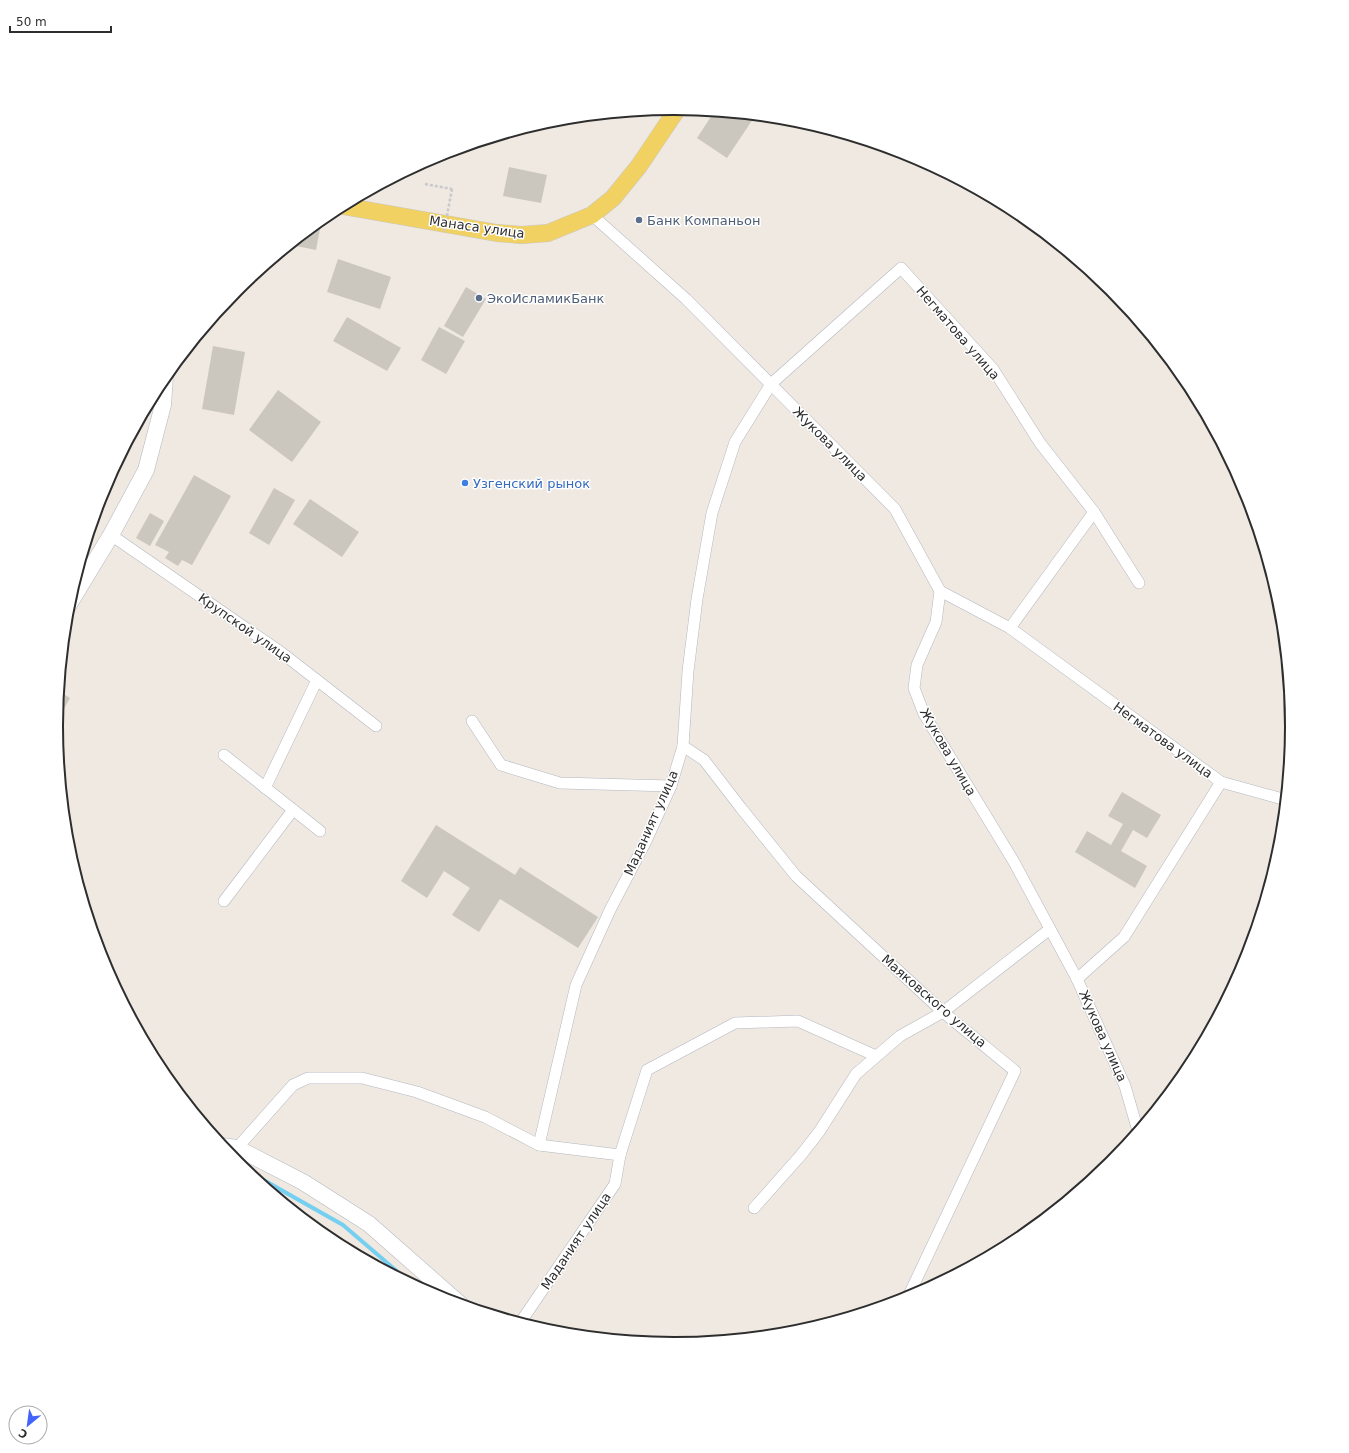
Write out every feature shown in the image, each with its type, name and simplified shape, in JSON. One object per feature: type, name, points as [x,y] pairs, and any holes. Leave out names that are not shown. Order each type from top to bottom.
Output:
[{"type":"main road","name":"Манаса улица","points":[[352,208],[497,233],[522,235],[548,233],[592,215],[613,198],[639,166],[673,115]]},
{"type":"street","name":"Жукова улица","points":[[592,215],[686,299],[895,509],[940,591],[936,622],[917,665],[914,688],[924,714],[1014,862],[1077,979],[1125,1086],[1137,1127]]},
{"type":"street","name":"Негматова улица","points":[[771,384],[901,268],[993,369],[1040,443],[1094,512],[1139,583]]},
{"type":"street","name":"Маданият улица","points":[[540,1145],[576,985],[610,910],[646,840],[671,786],[683,746],[688,671],[697,599],[712,513],[735,442],[771,384]]},
{"type":"street","points":[[80,587],[111,535],[146,470],[156,404]]},
{"type":"street","points":[[1010,628],[1094,512]]},
{"type":"street","name":"Крупской улица","points":[[111,535],[282,652],[376,726]]},
{"type":"street","name":"Негматова улица","points":[[940,591],[1010,628],[1221,782],[1124,937],[1077,979]]},
{"type":"street","points":[[265,788],[317,680]]},
{"type":"street","points":[[472,721],[501,765],[560,783],[671,786]]},
{"type":"street","name":"Маяковского улица","points":[[683,746],[704,760],[796,876],[943,1012],[1015,1072],[911,1290]]},
{"type":"street","points":[[224,755],[320,831]]},
{"type":"street","points":[[1221,782],[1282,799]]},
{"type":"street","points":[[224,901],[293,810]]},
{"type":"street","points":[[754,1208],[814,1138],[856,1074],[900,1036],[943,1012],[1050,929]]},
{"type":"street","name":"Маданият улица","points":[[523,1319],[615,1184],[620,1155],[647,1070],[735,1023],[798,1021],[876,1056]]},
{"type":"street","points":[[230,1147],[293,1085],[308,1078],[362,1078],[417,1092],[485,1117],[540,1145],[620,1155]]},
{"type":"street","points":[[231,1148],[303,1182],[369,1224],[448,1294]]},
{"type":"path","points":[[425,184],[452,189],[444,231]]},
{"type":"building","points":[[711,116],[752,120],[727,158],[697,138]]},
{"type":"building","points":[[509,167],[547,175],[541,203],[503,196]]},
{"type":"building","points":[[320,229],[316,250],[296,246]]},
{"type":"building","points":[[338,259],[391,277],[380,309],[327,292]]},
{"type":"building","points":[[466,287],[486,299],[463,337],[444,326]]},
{"type":"building","points":[[347,317],[401,348],[387,371],[333,341]]},
{"type":"building","points":[[439,327],[465,341],[446,374],[421,360]]},
{"type":"building","points":[[213,346],[245,352],[234,415],[202,409]]},
{"type":"building","points":[[278,390],[321,422],[292,462],[249,430]]},
{"type":"building","points":[[194,475],[231,496],[192,565],[182,560],[178,566],[165,558],[169,552],[155,545]]},
{"type":"building","points":[[274,488],[295,500],[269,545],[249,533]]},
{"type":"building","points":[[310,499],[359,532],[342,557],[293,524]]},
{"type":"building","points":[[150,513],[164,521],[150,546],[136,538]]},
{"type":"building","points":[[64,694],[70,698],[63,710]]},
{"type":"building","points":[[1122,792],[1161,815],[1147,838],[1133,830],[1121,851],[1147,866],[1135,888],[1075,852],[1087,831],[1111,845],[1123,824],[1108,816]]},
{"type":"building","points":[[436,825],[515,875],[520,867],[598,917],[578,948],[500,899],[479,932],[452,915],[470,888],[444,871],[427,898],[401,881]]},
{"type":"waterway","points":[[266,1182],[343,1225],[397,1271]]},
{"type":"place","name":"Банк Компаньон","points":[[639,220]]},
{"type":"place","name":"ЭкоИсламикБанк","points":[[479,298]]},
{"type":"place","name":"Узгенский рынок","points":[[465,483]]}]
